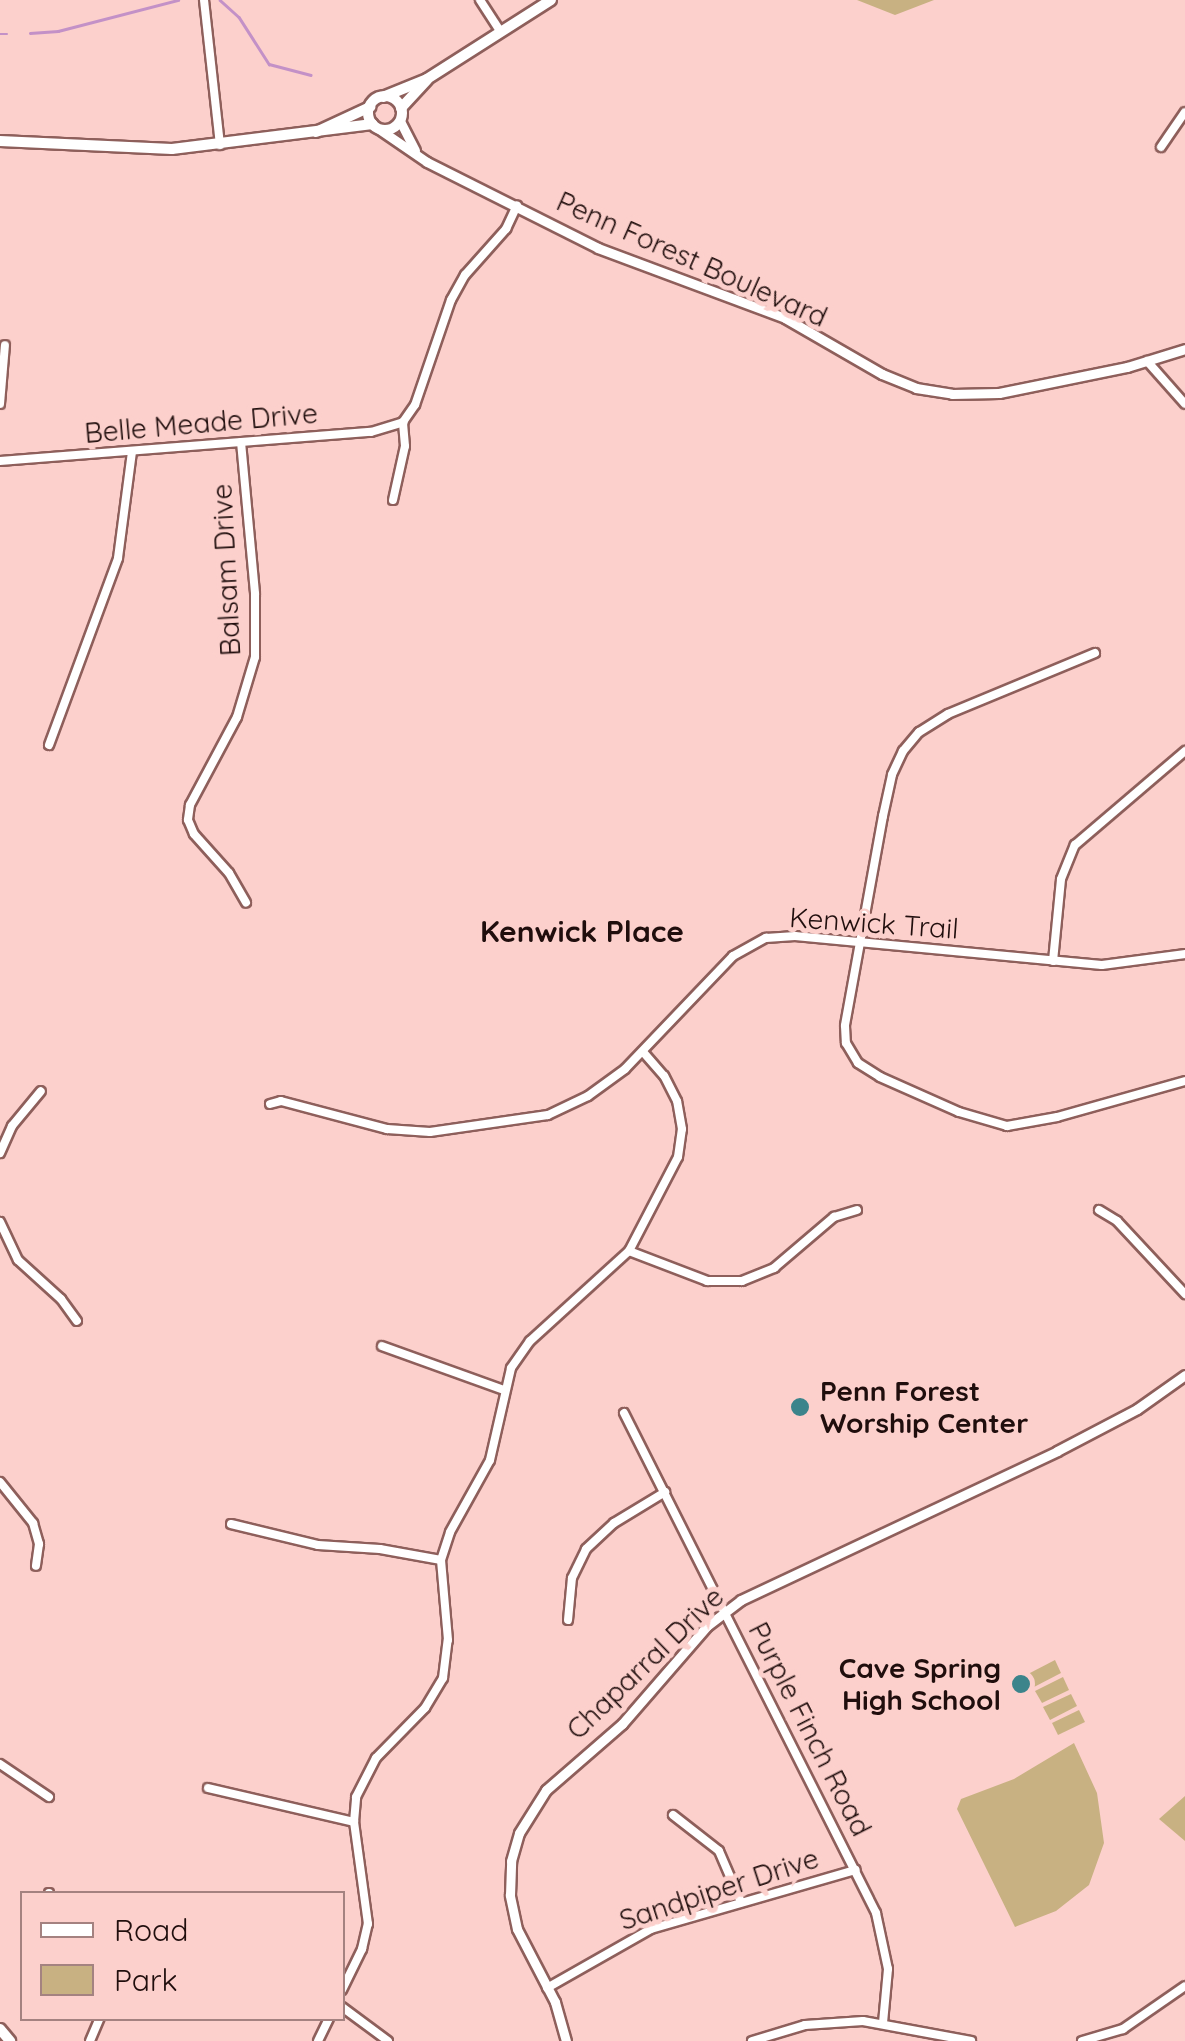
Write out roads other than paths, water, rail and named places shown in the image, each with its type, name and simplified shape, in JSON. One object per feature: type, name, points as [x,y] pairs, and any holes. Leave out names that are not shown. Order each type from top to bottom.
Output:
[{"type":"main road","points":[[315,132],[383,96],[427,79],[550,0]]},
{"type":"main road","points":[[0,140],[135,149],[220,145],[376,126],[393,128],[400,122],[401,108],[427,79]]},
{"type":"main road","points":[[383,96],[394,99],[401,108]]},
{"type":"main road","points":[[370,106],[376,126]]},
{"type":"main road","points":[[0,2029],[10,2041]]},
{"type":"street","points":[[204,0],[220,145]]},
{"type":"street","points":[[480,0],[501,32]]},
{"type":"street","points":[[1161,147],[1185,112]]},
{"type":"street","points":[[400,122],[420,156]]},
{"type":"street","name":"Penn Forest Boulevard","points":[[376,126],[420,156],[628,262],[785,318],[882,374],[926,390],[999,393],[1147,362],[1185,349]]},
{"type":"street","points":[[394,500],[405,446],[403,422],[415,404],[456,288],[506,229],[517,205]]},
{"type":"street","points":[[0,404],[5,345]]},
{"type":"street","points":[[1147,362],[1185,404]]},
{"type":"street","name":"Belle Meade Drive","points":[[0,461],[371,432],[403,422]]},
{"type":"street","name":"Balsam Drive","points":[[241,442],[255,594],[255,657],[237,717],[190,805],[188,820],[194,834],[228,873],[246,902]]},
{"type":"street","points":[[49,745],[118,558],[132,451]]},
{"type":"street","points":[[1095,652],[948,714],[911,740],[892,775],[846,1026],[852,1056],[880,1077],[998,1125],[1018,1126],[1185,1081]]},
{"type":"street","points":[[1053,960],[1061,879],[1075,846],[1185,751]]},
{"type":"street","name":"Kenwick Trail","points":[[270,1104],[281,1101],[406,1132],[512,1124],[548,1115],[588,1096],[643,1052],[724,965],[754,943],[795,936],[1127,964],[1185,954]]},
{"type":"street","points":[[345,1984],[362,1949],[368,1924],[354,1822],[356,1797],[366,1772],[425,1708],[443,1678],[448,1640],[441,1560],[450,1532],[490,1460],[510,1368],[524,1346],[629,1251],[674,1171],[681,1144],[677,1102],[664,1076],[643,1052]]},
{"type":"street","points":[[0,1153],[12,1126],[41,1091]]},
{"type":"street","points":[[629,1251],[707,1281],[742,1282],[774,1268],[834,1217],[857,1210]]},
{"type":"street","points":[[1099,1210],[1118,1221],[1185,1294]]},
{"type":"street","points":[[0,1222],[18,1260],[61,1298],[77,1321]]},
{"type":"street","points":[[382,1346],[504,1390]]},
{"type":"street","name":"Chaparral Drive","points":[[566,2041],[562,2018],[516,1929],[510,1895],[511,1862],[526,1818],[546,1790],[622,1724],[725,1611],[1057,1451],[1137,1409],[1185,1375]]},
{"type":"street","name":"Purple Finch Road","points":[[624,1413],[856,1870],[884,1936],[888,1970],[883,2023]]},
{"type":"street","points":[[0,1482],[33,1523],[39,1544],[36,1566]]},
{"type":"street","points":[[568,1620],[572,1578],[586,1549],[614,1523],[665,1492]]},
{"type":"street","points":[[231,1524],[318,1544],[380,1548],[441,1560]]},
{"type":"street","points":[[0,1764],[49,1797]]},
{"type":"street","points":[[208,1788],[250,1801],[354,1822]]},
{"type":"street","points":[[673,1815],[719,1851],[741,1902]]},
{"type":"street","name":"Sandpiper Drive","points":[[547,1988],[651,1930],[856,1870]]},
{"type":"street","points":[[1086,2041],[1123,2029],[1185,1986]]},
{"type":"street","points":[[345,2009],[388,2041]]},
{"type":"street","points":[[752,2041],[805,2026],[883,2023],[969,2041]]},
{"type":"waterway","points":[[30,33],[58,31],[178,0]]},
{"type":"waterway","points":[[220,0],[239,17],[269,64],[311,75]]},
{"type":"waterway","points":[[0,34],[7,34]]},
{"type":"place","name":"Penn Forest Worship Center","points":[[800,1407]]},
{"type":"place","name":"Cave Spring High School","points":[[1021,1684]]},
{"type":"district","name":"Kenwick Place","points":[[582,931]]}]
